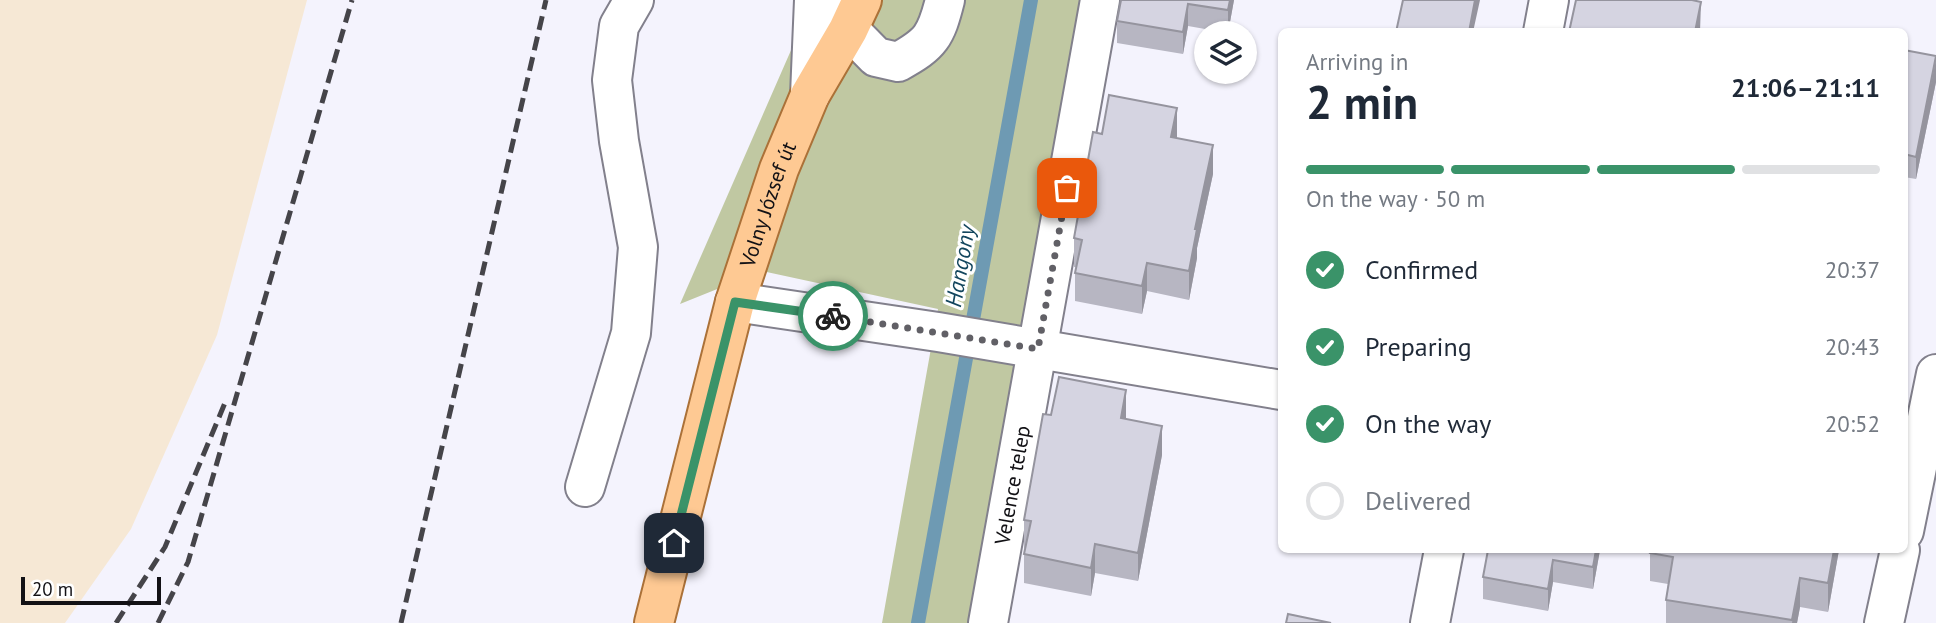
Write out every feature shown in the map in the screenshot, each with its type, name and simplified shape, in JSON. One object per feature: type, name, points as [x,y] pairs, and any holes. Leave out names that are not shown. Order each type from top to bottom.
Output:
[{"type":"main road","name":"Volny József út","points":[[654,623],[735,302],[779,169],[810,95],[855,15]]},
{"type":"street","points":[[585,487],[631,332],[638,247],[619,141],[612,80],[619,26],[634,0]]},
{"type":"street","points":[[810,95],[814,0]]},
{"type":"street","points":[[820,0],[855,15],[876,57],[898,62],[919,50],[938,28],[945,0]]},
{"type":"street","name":"Velence telep","points":[[988,623],[1100,0]]},
{"type":"street","points":[[1544,28],[1549,0]]},
{"type":"street","points":[[735,302],[938,332],[1278,389]]},
{"type":"street","points":[[1908,499],[1936,374]]},
{"type":"street","points":[[1430,623],[1443,553]]},
{"type":"street","points":[[1884,623],[1899,553]]},
{"type":"shaded area","points":[[0,0],[307,0],[217,335],[131,529],[65,623],[0,623]]},
{"type":"green space","points":[[813,0],[1120,0],[1008,623],[882,623],[938,309],[762,271],[680,304]]},
{"type":"building","points":[[1121,0],[1230,0],[1228,10],[1188,4],[1183,32],[1117,21]]},
{"type":"building","points":[[1403,0],[1475,0],[1470,28],[1397,28]]},
{"type":"building","points":[[1576,0],[1701,2],[1696,28],[1570,28]]},
{"type":"building","points":[[1908,51],[1936,56],[1916,157],[1908,155]]},
{"type":"building","points":[[1109,95],[1177,108],[1171,137],[1213,145],[1189,271],[1147,263],[1142,286],[1075,273],[1082,240],[1074,238],[1093,132],[1102,134]]},
{"type":"building","points":[[1059,377],[1126,390],[1121,418],[1162,426],[1138,553],[1095,544],[1091,568],[1024,554],[1031,521],[1024,520],[1043,414],[1051,415]]},
{"type":"building","points":[[1487,553],[1595,553],[1593,567],[1553,560],[1548,589],[1483,577]]},
{"type":"building","points":[[1650,553],[1833,553],[1828,583],[1800,578],[1792,620],[1666,600],[1673,557]]},
{"type":"building","points":[[1288,614],[1331,623],[1286,623]]},
{"type":"waterway","name":"Hangony","points":[[918,623],[1031,0]]},
{"type":"railway","points":[[158,623],[188,562],[352,0]]},
{"type":"railway","points":[[401,623],[546,0]]},
{"type":"railway","points":[[116,623],[165,547],[227,398]]},
{"type":"way so far","points":[[833,316],[1038,349],[1067,188]]},
{"type":"route","points":[[674,543],[735,302],[833,316]]}]
